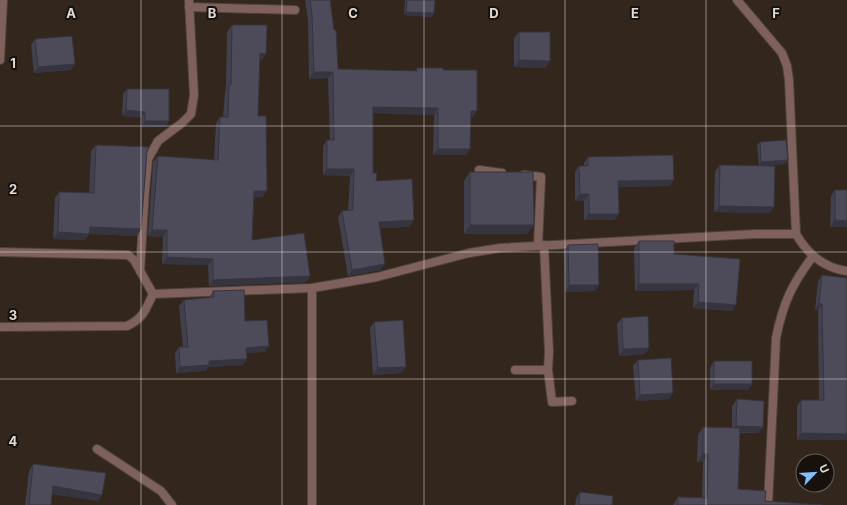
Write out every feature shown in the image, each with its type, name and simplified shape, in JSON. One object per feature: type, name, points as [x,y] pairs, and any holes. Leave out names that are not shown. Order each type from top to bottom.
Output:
[{"type":"street","points":[[0,60],[3,0]]},
{"type":"street","points":[[737,0],[782,53],[787,66],[789,80],[796,234],[804,247],[813,256],[829,265],[847,271]]},
{"type":"street","points":[[140,272],[144,190],[148,159],[158,141],[182,123],[190,114],[194,95],[189,4],[295,10]]},
{"type":"street","points":[[479,170],[541,177],[541,245],[549,352],[548,370],[552,402],[572,401]]},
{"type":"street","points":[[153,294],[312,288],[377,277],[469,253],[500,248],[755,234],[796,234]]},
{"type":"street","points":[[0,252],[128,255],[134,260],[153,294]]},
{"type":"street","points":[[768,505],[776,338],[781,313],[796,279],[813,256]]},
{"type":"street","points":[[312,288],[312,505]]},
{"type":"street","points":[[0,327],[127,326],[137,322],[142,316],[153,294]]},
{"type":"street","points":[[515,370],[548,370]]},
{"type":"street","points":[[97,449],[161,490],[172,505]]},
{"type":"building","points":[[310,0],[330,0],[334,30],[336,30],[338,69],[417,71],[417,68],[443,68],[443,70],[477,70],[477,111],[471,111],[470,149],[438,149],[438,108],[373,107],[373,173],[377,173],[376,181],[412,179],[414,220],[379,222],[385,264],[352,270],[342,211],[353,210],[354,169],[327,169],[327,140],[334,140],[333,72],[314,72],[312,14]]},
{"type":"building","points":[[407,0],[435,0],[434,13],[406,12]]},
{"type":"building","points":[[232,25],[267,25],[266,54],[260,53],[258,116],[266,116],[267,191],[254,191],[252,240],[304,233],[310,276],[213,280],[213,259],[167,257],[167,230],[152,230],[158,156],[218,160],[220,117],[228,117],[229,85],[231,85]]},
{"type":"building","points":[[519,32],[550,32],[550,61],[519,60]]},
{"type":"building","points":[[72,36],[75,64],[38,67],[35,39]]},
{"type":"building","points":[[127,89],[169,89],[169,121],[145,121],[145,112],[126,110]]},
{"type":"building","points":[[786,140],[788,160],[761,162],[760,142]]},
{"type":"building","points":[[96,145],[149,147],[147,152],[141,229],[90,227],[89,234],[58,232],[59,192],[94,193]]},
{"type":"building","points":[[673,155],[674,180],[618,181],[619,214],[589,214],[589,194],[580,194],[579,166],[588,166],[588,157]]},
{"type":"building","points":[[720,165],[775,166],[774,207],[719,206]]},
{"type":"building","points":[[470,172],[533,172],[534,225],[470,225]]},
{"type":"building","points":[[835,190],[847,190],[847,221],[835,220]]},
{"type":"building","points":[[639,241],[674,241],[674,254],[740,259],[736,305],[698,302],[699,284],[639,284]]},
{"type":"building","points":[[598,244],[599,285],[569,285],[568,245]]},
{"type":"building","points":[[822,275],[847,278],[847,434],[801,433],[801,400],[824,400],[822,304],[819,303]]},
{"type":"building","points":[[244,290],[245,321],[267,320],[269,346],[246,348],[247,359],[209,361],[209,365],[180,367],[179,347],[188,347],[184,300],[214,297],[213,291]]},
{"type":"building","points":[[648,316],[649,348],[623,349],[622,318]]},
{"type":"building","points":[[403,320],[406,367],[378,368],[374,322]]},
{"type":"building","points":[[671,358],[673,393],[640,395],[638,360]]},
{"type":"building","points":[[714,361],[752,361],[752,384],[714,384]]},
{"type":"building","points":[[737,399],[764,401],[763,427],[736,426]]},
{"type":"building","points":[[703,427],[740,428],[738,489],[766,491],[765,501],[823,505],[678,505],[678,497],[707,498],[708,454],[703,454]]},
{"type":"building","points":[[33,464],[106,473],[102,495],[53,486],[51,505],[29,505]]},
{"type":"building","points":[[580,492],[613,496],[612,505],[579,505]]}]
